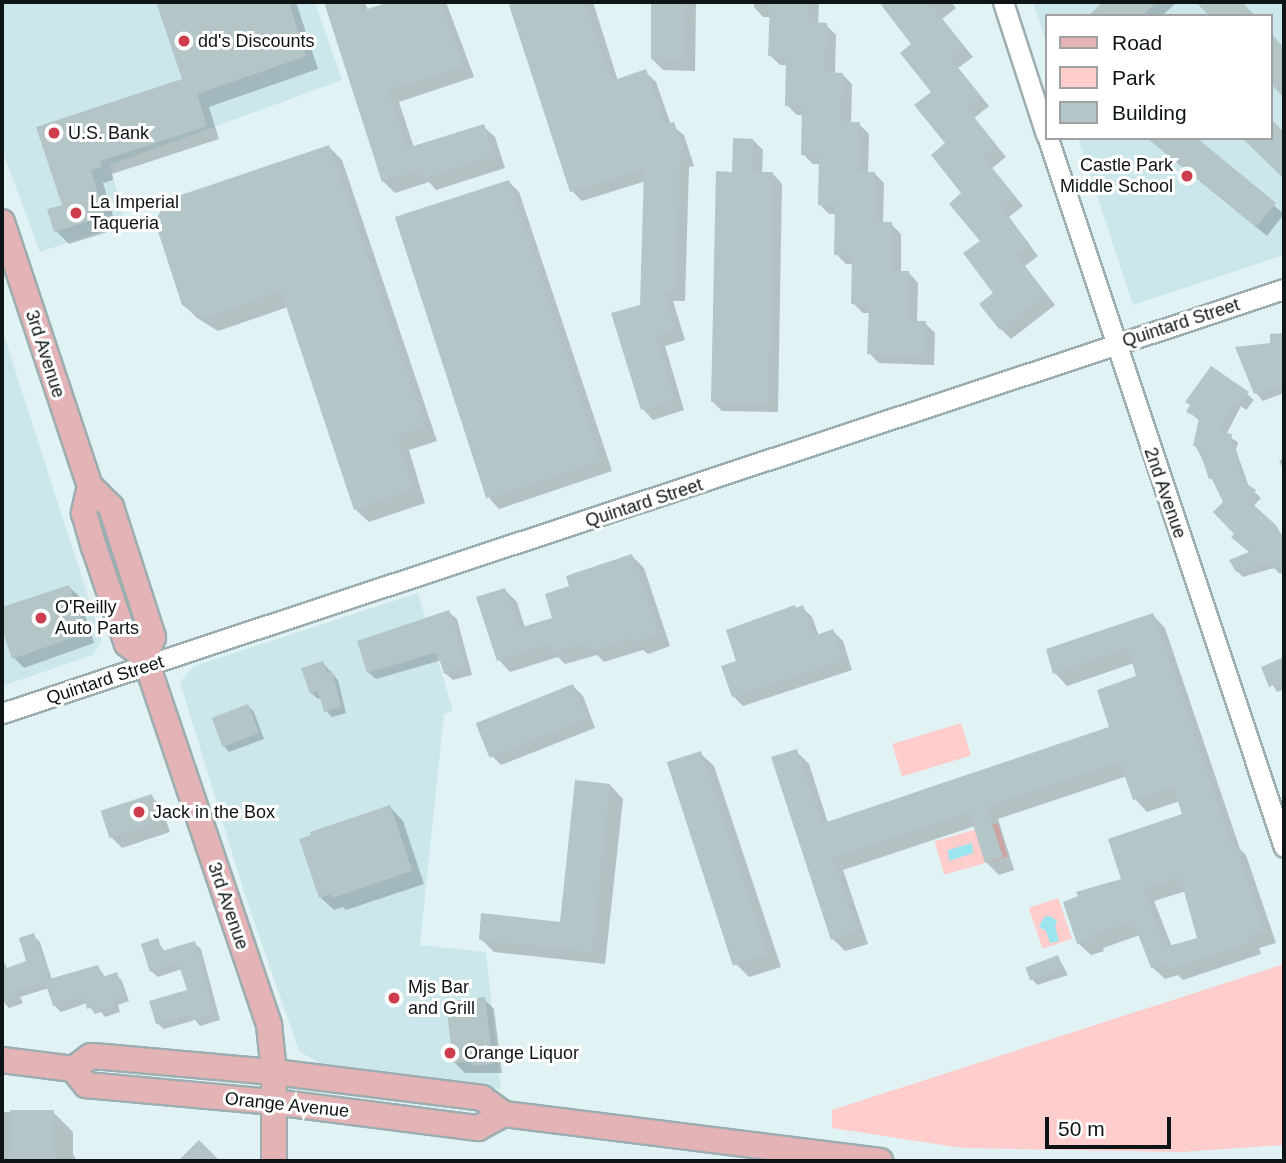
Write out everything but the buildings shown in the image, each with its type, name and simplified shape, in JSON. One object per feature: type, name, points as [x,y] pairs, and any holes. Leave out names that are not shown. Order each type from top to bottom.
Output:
[{"type":"main road","name":"3rd Avenue","points":[[2,222],[90,486],[84,513],[94,547],[127,644],[146,662],[269,1025],[274,1072],[275,1161]]},
{"type":"main road","name":"Orange Avenue","points":[[2,1060],[73,1069],[91,1056],[274,1072],[482,1098],[504,1114],[880,1161]]},
{"type":"main road","name":"Orange Avenue","points":[[73,1069],[86,1085],[274,1102],[478,1128],[504,1114]]},
{"type":"street","name":"2nd Avenue","points":[[1003,2],[1044,127]]},
{"type":"street","name":"2nd Avenue","points":[[1048,140],[1284,847]]},
{"type":"street","name":"Quintard Street","points":[[2,713],[146,662],[1284,289]]},
{"type":"shaded area","points":[[2,2],[315,2],[342,80],[110,165],[126,223],[40,252],[2,150]]},
{"type":"shaded area","name":"Castle Park Middle School","points":[[1033,2],[1284,2],[1284,255],[1133,305],[1079,140],[1272,140],[1272,14],[1044,14],[1044,36]]},
{"type":"shaded area","points":[[2,329],[102,640],[93,655],[2,686]]},
{"type":"shaded area","points":[[418,593],[453,711],[444,714],[420,945],[486,952],[501,1089],[322,1065],[299,1051],[244,892],[180,682],[194,666]]},
{"type":"green space","points":[[961,723],[971,756],[902,777],[892,744]]},
{"type":"green space","points":[[998,823],[1008,857],[944,875],[935,841]]},
{"type":"green space","points":[[1058,898],[1072,939],[1043,949],[1029,908]]},
{"type":"green space","points":[[1284,964],[1284,1145],[1182,1152],[962,1148],[832,1128],[832,1110]]},
{"type":"water","points":[[972,843],[973,853],[949,861],[948,850]]},
{"type":"water","points":[[1050,916],[1057,921],[1055,927],[1059,941],[1050,943],[1046,931],[1039,927],[1044,917]]},
{"type":"place","name":"dd's Discounts","points":[[184,41]]},
{"type":"place","name":"U.S. Bank","points":[[54,133]]},
{"type":"place","name":"Castle Park Middle School","points":[[1187,176]]},
{"type":"place","name":"La Imperial Taqueria","points":[[76,213]]},
{"type":"place","name":"O'Reilly Auto Parts","points":[[41,618]]},
{"type":"place","name":"Jack in the Box","points":[[139,812]]},
{"type":"place","name":"Mjs Bar and Grill","points":[[394,998]]},
{"type":"place","name":"Orange Liquor","points":[[450,1053]]}]
